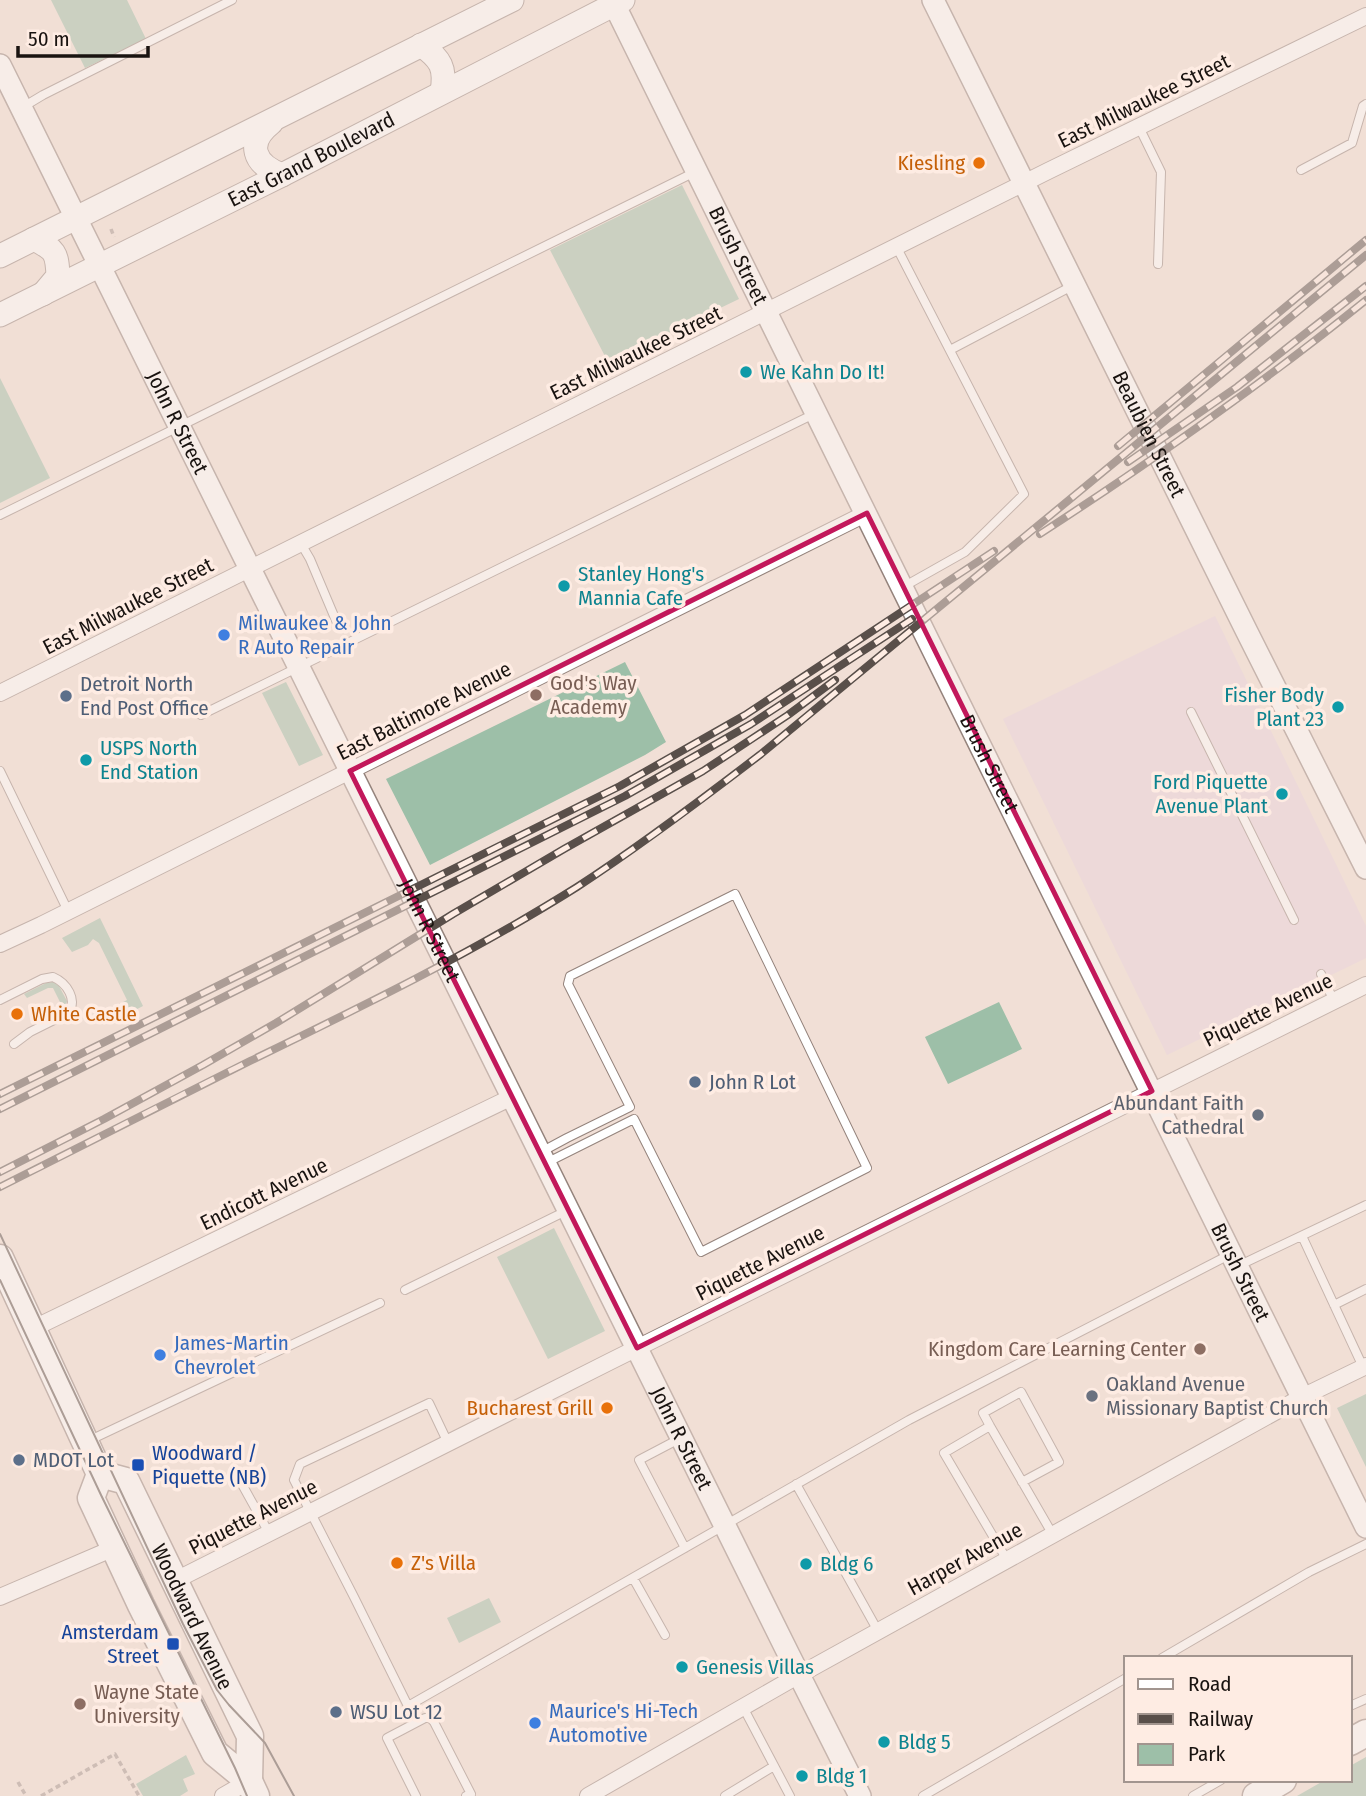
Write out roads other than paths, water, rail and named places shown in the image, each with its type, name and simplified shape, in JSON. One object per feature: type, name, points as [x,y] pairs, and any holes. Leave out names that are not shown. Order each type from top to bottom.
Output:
[{"type":"main road","points":[[0,256],[512,0]]},
{"type":"main road","name":"East Grand Boulevard","points":[[0,315],[282,174],[616,1]]},
{"type":"main road","points":[[421,46],[433,54],[441,65],[445,76],[442,92]]},
{"type":"main road","points":[[276,118],[260,131],[255,142],[256,154],[270,170],[282,174]]},
{"type":"main road","points":[[34,239],[50,248],[57,259],[58,276],[43,294]]},
{"type":"main road","points":[[0,1258],[100,1474]]},
{"type":"main road","name":"Woodward Avenue","points":[[100,1474],[126,1481],[250,1736],[252,1788],[215,1753],[114,1548],[91,1498],[100,1474]]},
{"type":"main road","points":[[1256,1796],[1280,1782]]},
{"type":"street","name":"Beaubien Street","points":[[933,0],[1366,868]]},
{"type":"street","name":"Brush Street","points":[[616,1],[697,171],[1366,1527]]},
{"type":"street","name":"East Milwaukee Street","points":[[0,693],[1366,16]]},
{"type":"street","name":"John R Street","points":[[0,65],[860,1796]]},
{"type":"street","name":"East Baltimore Avenue","points":[[0,944],[867,513]]},
{"type":"street","name":"Piquette Avenue","points":[[174,1581],[1366,985]]},
{"type":"street","name":"Endicott Avenue","points":[[33,1328],[512,1097]]},
{"type":"street","name":"Harper Avenue","points":[[588,1796],[878,1631],[1302,1397],[1365,1366]]},
{"type":"street","points":[[0,1598],[114,1548]]},
{"type":"street","points":[[223,1796],[252,1788]]},
{"type":"lane","points":[[22,108],[232,0]]},
{"type":"lane","points":[[1301,170],[1352,143],[1363,106],[1366,104]]},
{"type":"lane","points":[[1139,127],[1161,172],[1158,264]]},
{"type":"lane","points":[[0,515],[697,171]]},
{"type":"lane","points":[[897,248],[1024,494],[965,552],[903,587]]},
{"type":"lane","points":[[950,350],[1074,285]]},
{"type":"lane","points":[[201,715],[817,413]]},
{"type":"lane","points":[[300,542],[310,559],[337,624]]},
{"type":"lane","points":[[1191,712],[1294,920]]},
{"type":"lane","points":[[0,771],[68,911]]},
{"type":"lane","points":[[735,894],[867,1168],[701,1252],[634,1119],[542,1158],[567,1138],[630,1107],[568,984],[569,976],[735,894]]},
{"type":"lane","points":[[1321,974],[1334,1000]]},
{"type":"lane","points":[[0,1000],[42,979],[53,977],[62,982],[72,998],[73,1004],[68,1013],[30,1032],[14,1044]]},
{"type":"lane","points":[[448,1443],[429,1403],[300,1464],[294,1480],[408,1706],[909,1420],[1234,1259],[1302,1236],[1366,1205]]},
{"type":"lane","points":[[405,1290],[568,1210]]},
{"type":"lane","points":[[1302,1236],[1365,1366]]},
{"type":"lane","points":[[1334,1305],[1366,1289]]},
{"type":"lane","points":[[86,1442],[380,1303]]},
{"type":"lane","points":[[1022,1482],[1059,1462],[1021,1392],[983,1413],[1022,1482],[1053,1535]]},
{"type":"lane","points":[[990,1426],[944,1453],[1007,1560]]},
{"type":"lane","points":[[681,1438],[639,1460],[685,1548]]},
{"type":"lane","points":[[796,1484],[878,1631]]},
{"type":"lane","points":[[243,1486],[269,1533]]},
{"type":"lane","points":[[1165,1656],[1309,1573],[1366,1544]]},
{"type":"lane","points":[[633,1578],[665,1634]]},
{"type":"lane","points":[[923,1796],[1124,1679]]},
{"type":"lane","points":[[743,1707],[790,1796]]},
{"type":"lane","points":[[416,1796],[387,1738],[425,1718],[430,1718],[433,1722],[470,1795]]},
{"type":"lane","points":[[725,1796],[774,1766]]},
{"type":"lane","points":[[1194,1796],[1218,1782]]},
{"type":"tram line","points":[[0,1234],[183,1624],[217,1690],[265,1743],[294,1796]]},
{"type":"tram line","points":[[0,1280],[247,1796]]},
{"type":"railway","points":[[1118,446],[1366,240]]},
{"type":"railway","points":[[0,1187],[416,978],[537,911],[601,871],[761,754],[1366,255]]},
{"type":"railway","points":[[1128,462],[1237,387],[1366,286]]},
{"type":"railway","points":[[1040,534],[1206,421],[1366,300]]},
{"type":"railway","points":[[0,1094],[620,786],[745,715],[994,551]]},
{"type":"railway","points":[[0,1109],[625,796],[751,724],[912,619]]},
{"type":"railway","points":[[0,1172],[104,1119],[276,1023],[453,914],[703,771],[788,715],[835,680]]},
{"type":"place","name":"Kiesling","points":[[979,163]]},
{"type":"place","name":"We Kahn Do It!","points":[[746,372]]},
{"type":"place","name":"Stanley Hong's Mannia Cafe","points":[[564,586]]},
{"type":"place","name":"Milwaukee & John R Auto Repair","points":[[224,635]]},
{"type":"place","name":"God's Way Academy","points":[[536,695]]},
{"type":"place","name":"Detroit North End Post Office","points":[[66,696]]},
{"type":"place","name":"Fisher Body Plant 23","points":[[1338,707]]},
{"type":"place","name":"USPS North End Station","points":[[86,760]]},
{"type":"place","name":"Ford Piquette Avenue Plant","points":[[1282,794]]},
{"type":"place","name":"White Castle","points":[[17,1014]]},
{"type":"place","name":"John R Lot","points":[[695,1082]]},
{"type":"place","name":"Abundant Faith Cathedral","points":[[1258,1115]]},
{"type":"place","name":"Kingdom Care Learning Center","points":[[1200,1349]]},
{"type":"place","name":"James-Martin Chevrolet","points":[[160,1355]]},
{"type":"place","name":"Oakland Avenue Missionary Baptist Church","points":[[1092,1396]]},
{"type":"place","name":"Bucharest Grill","points":[[607,1408]]},
{"type":"place","name":"MDOT Lot","points":[[19,1460]]},
{"type":"place","name":"Woodward / Piquette (NB)","points":[[138,1465]]},
{"type":"place","name":"Z's Villa","points":[[397,1563]]},
{"type":"place","name":"Bldg 6","points":[[806,1564]]},
{"type":"place","name":"Amsterdam Street","points":[[173,1644]]},
{"type":"place","name":"Genesis Villas","points":[[682,1667]]},
{"type":"place","name":"Wayne State University","points":[[80,1704]]},
{"type":"place","name":"WSU Lot 12","points":[[336,1712]]},
{"type":"place","name":"Maurice's Hi-Tech Automotive","points":[[535,1723]]},
{"type":"place","name":"Bldg 5","points":[[884,1742]]},
{"type":"place","name":"Bldg 1","points":[[802,1776]]}]
